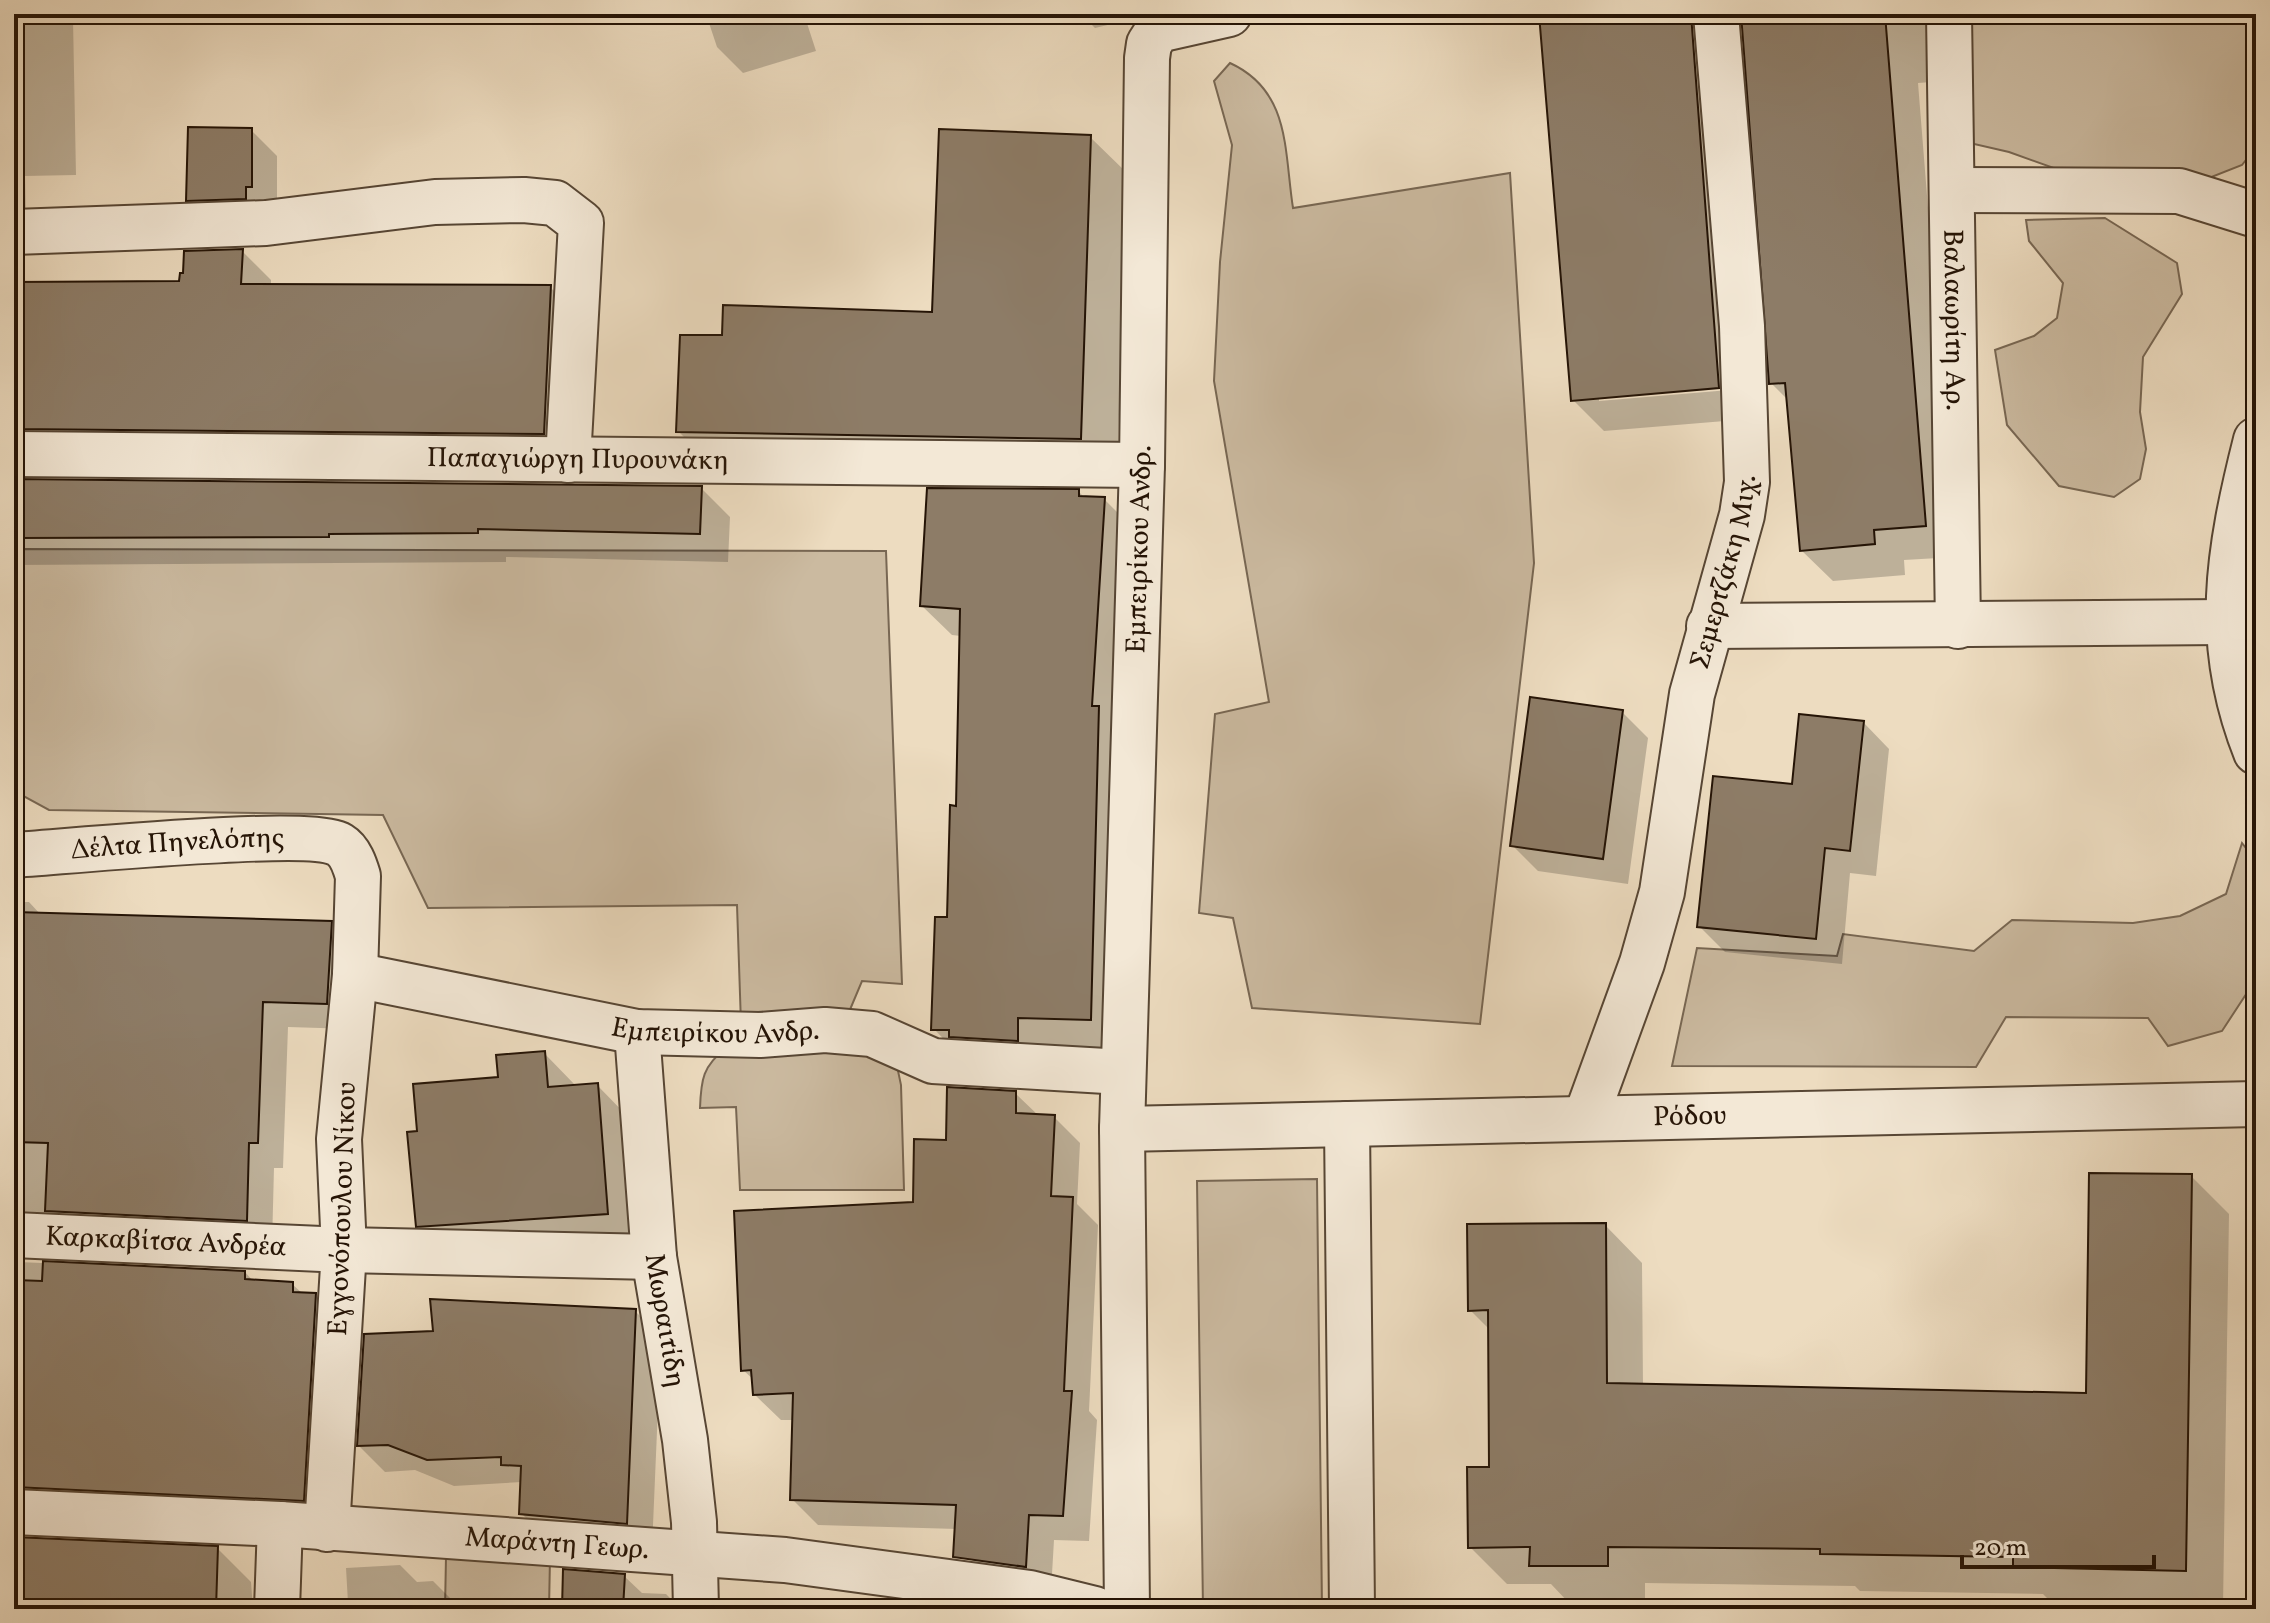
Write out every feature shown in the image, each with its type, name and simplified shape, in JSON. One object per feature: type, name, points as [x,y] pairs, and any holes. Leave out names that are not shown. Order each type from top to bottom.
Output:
[{"type":"street","name":"Εμπειρίκου Ανδρ.","points":[[1127,1609],[1122,1129],[1142,465],[1147,58],[1149,44],[1158,30],[1229,14]]},
{"type":"street","name":"Σεμερτζάκη Μιχ.","points":[[1586,1117],[1642,963],[1662,892],[1687,722],[1709,626],[1742,515],[1747,482],[1742,326],[1716,14]]},
{"type":"street","name":"Βαλαωρίτη Αρ.","points":[[1949,14],[1958,626]]},
{"type":"street","points":[[1952,190],[2179,191],[2256,215]]},
{"type":"street","points":[[14,232],[266,223],[435,202],[524,200],[555,203],[581,223],[568,460]]},
{"type":"street","points":[[2256,440],[2229,569],[2226,622],[2237,697],[2256,752]]},
{"type":"street","name":"Παπαγιώργη Πυρουνάκη","points":[[14,454],[1142,465]]},
{"type":"street","points":[[1709,626],[2226,622]]},
{"type":"street","name":"Δέλτα Πηνελόπης","points":[[14,855],[260,839],[327,841],[342,845]]},
{"type":"street","name":"Εγγονόπουλου Νίκου","points":[[327,1529],[344,1250],[339,1139],[355,975],[358,876],[342,845]]},
{"type":"street","name":"Εμπειρίκου Ανδρ.","points":[[355,975],[637,1032],[760,1035],[825,1030],[872,1034],[933,1061],[1123,1072]]},
{"type":"street","name":"Μωραιτίδη","points":[[637,1032],[654,1257],[685,1440],[694,1522],[696,1609]]},
{"type":"street","name":"Ρόδου","points":[[1122,1129],[2256,1104]]},
{"type":"street","points":[[1347,1124],[1352,1609]]},
{"type":"street","name":"Καρκαβίτσα Ανδρέα","points":[[14,1235],[344,1250],[654,1257]]},
{"type":"street","name":"Μαράντη Γεωρ.","points":[[14,1512],[280,1524],[836,1566],[1030,1593],[1095,1609]]},
{"type":"street","points":[[277,1609],[280,1524]]},
{"type":"shaded area","points":[[1948,14],[2256,14],[2256,147],[2242,165],[2209,178],[2062,171],[2009,152],[1961,141]]},
{"type":"shaded area","points":[[1230,63],[1250,75],[1264,89],[1274,106],[1285,144],[1293,208],[1510,173],[1534,563],[1480,1024],[1252,1008],[1233,918],[1199,913],[1215,714],[1269,702],[1214,381],[1220,262],[1232,145],[1214,81]]},
{"type":"shaded area","points":[[2105,218],[2177,263],[2182,294],[2143,357],[2140,412],[2146,449],[2140,479],[2114,497],[2059,486],[2007,425],[1995,350],[2034,336],[2057,318],[2063,283],[2029,241],[2026,220]]},
{"type":"shaded area","points":[[14,549],[886,551],[902,984],[862,981],[849,1012],[741,1024],[737,905],[428,908],[383,815],[49,810],[14,791]]},
{"type":"shaded area","points":[[2242,843],[2256,861],[2256,979],[2222,1031],[2168,1046],[2148,1018],[2006,1017],[1976,1067],[1672,1066],[1697,948],[1837,956],[1843,934],[1974,951],[2012,920],[2133,923],[2180,916],[2226,894]]},
{"type":"shaded area","points":[[726,1048],[882,1052],[897,1066],[901,1085],[904,1190],[740,1190],[736,1107],[700,1108],[701,1089],[708,1067]]},
{"type":"shaded area","points":[[1317,1179],[1322,1608],[1203,1609],[1197,1181]]},
{"type":"shaded area","points":[[446,1557],[550,1558],[549,1609],[445,1609]]},
{"type":"building","points":[[1539,14],[1691,14],[1719,388],[1571,401]]},
{"type":"building","points":[[1741,14],[1885,14],[1926,526],[1874,530],[1875,544],[1800,551],[1785,383],[1769,384]]},
{"type":"building","points":[[188,127],[252,128],[252,187],[246,187],[246,199],[186,201]]},
{"type":"building","points":[[939,129],[1091,135],[1081,439],[676,432],[680,335],[722,335],[723,305],[932,312]]},
{"type":"building","points":[[243,249],[241,284],[551,285],[544,434],[14,429],[14,282],[179,281],[180,273],[183,273],[184,251]]},
{"type":"building","points":[[14,479],[702,486],[700,534],[478,529],[478,533],[329,534],[329,537],[14,538]]},
{"type":"building","points":[[927,488],[1079,489],[1079,496],[1105,497],[1092,706],[1099,706],[1091,1020],[1018,1018],[1018,1041],[949,1037],[949,1030],[931,1030],[935,917],[947,917],[950,805],[956,806],[960,609],[920,606]]},
{"type":"building","points":[[1530,697],[1623,710],[1603,859],[1510,846]]},
{"type":"building","points":[[1799,714],[1864,721],[1850,851],[1825,848],[1816,939],[1697,927],[1713,776],[1792,784]]},
{"type":"building","points":[[14,912],[332,921],[327,1004],[263,1002],[258,1143],[249,1143],[247,1221],[45,1211],[48,1143],[14,1142]]},
{"type":"building","points":[[545,1051],[548,1087],[598,1083],[608,1214],[416,1227],[407,1132],[417,1131],[413,1084],[498,1077],[496,1055]]},
{"type":"building","points":[[947,1087],[1016,1091],[1016,1113],[1055,1115],[1051,1196],[1073,1197],[1064,1391],[1072,1391],[1063,1516],[1029,1515],[1026,1567],[953,1557],[956,1505],[790,1500],[793,1393],[753,1395],[751,1370],[741,1371],[734,1211],[913,1202],[914,1139],[946,1140]]},
{"type":"building","points":[[2089,1173],[2192,1174],[2186,1571],[2013,1567],[2013,1557],[1820,1554],[1820,1549],[1608,1547],[1608,1566],[1529,1566],[1530,1547],[1468,1548],[1467,1467],[1489,1467],[1488,1310],[1468,1311],[1467,1224],[1606,1223],[1607,1383],[2086,1393]]},
{"type":"building","points":[[43,1261],[245,1271],[245,1279],[293,1282],[293,1292],[316,1293],[304,1501],[14,1487],[16,1280],[42,1281]]},
{"type":"building","points":[[430,1299],[636,1309],[627,1524],[519,1514],[521,1466],[501,1465],[501,1457],[427,1460],[388,1445],[357,1446],[364,1334],[433,1331]]},
{"type":"building","points":[[14,1537],[218,1546],[216,1609],[14,1609]]},
{"type":"building","points":[[563,1569],[625,1574],[623,1609],[562,1609]]}]
